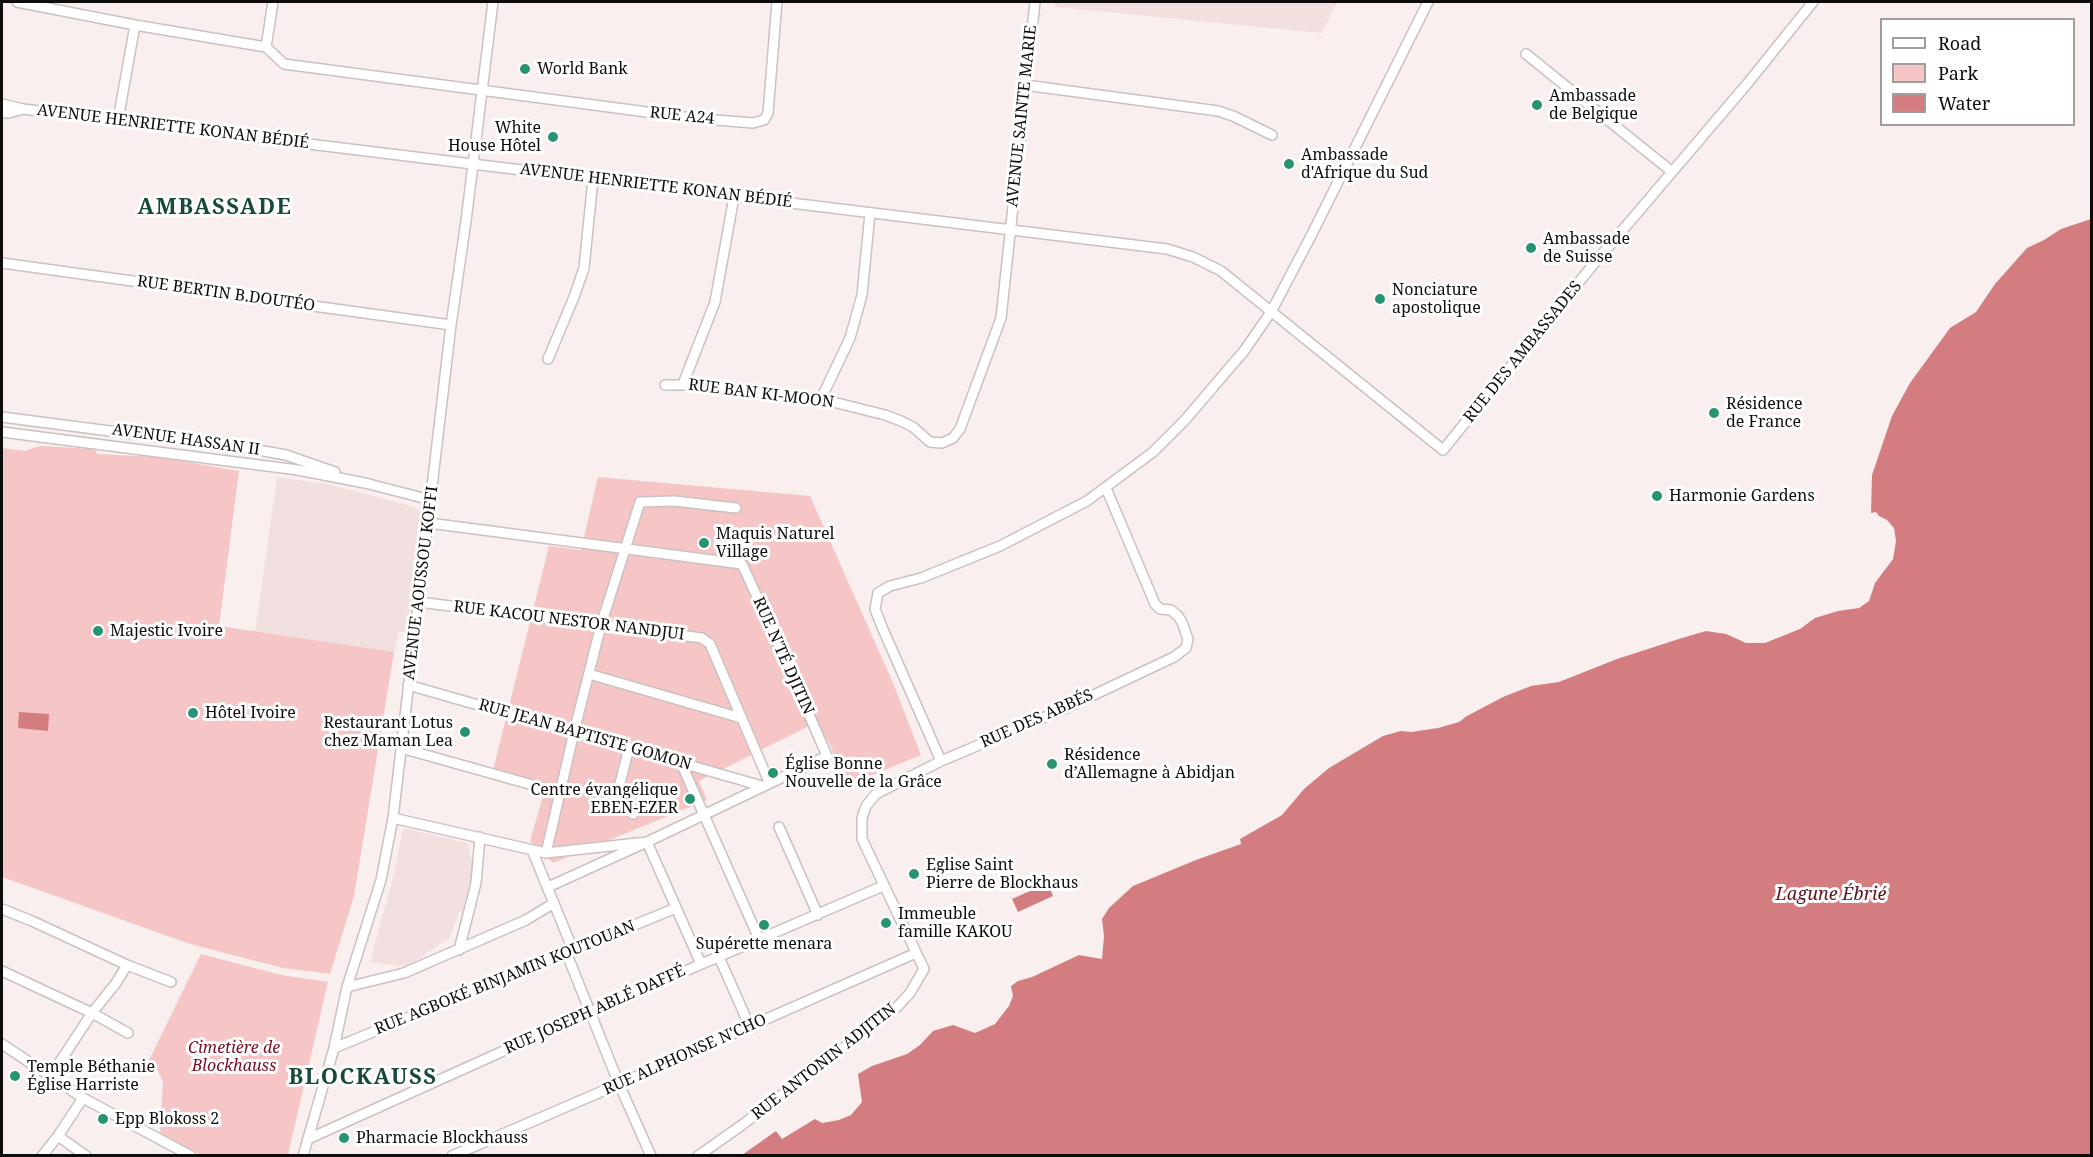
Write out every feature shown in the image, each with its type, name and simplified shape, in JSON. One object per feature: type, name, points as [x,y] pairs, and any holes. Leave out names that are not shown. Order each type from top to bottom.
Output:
[{"type":"street","points":[[17,2],[266,47],[273,2]]},
{"type":"street","name":"AVENUE AOUSSOU KOFFI","points":[[303,1155],[334,1048],[347,987],[381,880],[393,818],[451,325],[493,2]]},
{"type":"street","name":"RUE A24","points":[[266,47],[284,64],[692,118],[758,122],[764,120],[768,113],[777,2]]},
{"type":"street","name":"AVENUE SAINTE MARIE","points":[[1009,230],[1035,2]]},
{"type":"street","points":[[941,761],[878,618],[875,609],[878,593],[890,586],[921,578],[1000,546],[1087,501],[1153,452],[1185,420],[1244,351],[1271,312],[1428,2]]},
{"type":"street","name":"RUE DES AMBASSADES","points":[[1271,312],[1443,450],[1671,171],[1747,84],[1813,2]]},
{"type":"street","points":[[118,120],[135,25]]},
{"type":"street","points":[[1526,54],[1671,171]]},
{"type":"street","points":[[1025,85],[1218,111],[1272,135]]},
{"type":"street","name":"AVENUE HENRIETTE KONAN BÉDIÉ","points":[[2,104],[23,109],[1167,249],[1193,257],[1221,271],[1271,312]]},
{"type":"street","name":"AVENUE HENRIETTE KONAN BÉDIÉ","points":[[2,113],[23,109]]},
{"type":"street","points":[[548,359],[584,268],[593,179]]},
{"type":"street","points":[[683,384],[715,302],[734,196]]},
{"type":"street","points":[[821,399],[850,338],[862,295],[870,213]]},
{"type":"street","name":"RUE BAN KI-MOON","points":[[664,385],[683,384],[821,399],[885,414],[913,427],[930,441],[942,443],[953,438],[960,429],[999,327],[1009,230]]},
{"type":"street","name":"RUE BERTIN B.DOUTÉO","points":[[2,263],[451,325]]},
{"type":"street","name":"AVENUE HASSAN II","points":[[2,417],[286,455],[365,483]]},
{"type":"street","name":"AVENUE HASSAN II","points":[[2,432],[298,470],[365,483],[431,500]]},
{"type":"street","name":"RUE DES ABBÉS","points":[[916,952],[862,839],[862,818],[866,806],[876,794],[941,761],[1064,709],[1174,657],[1186,648],[1188,639],[1178,616],[1171,610],[1160,609],[1155,604],[1106,488]]},
{"type":"street","points":[[546,853],[602,625],[640,502],[674,501],[736,508]]},
{"type":"street","name":"RUE N'TÉ DJITIN","points":[[429,524],[742,564],[826,756],[548,887]]},
{"type":"street","name":"RUE KACOU NESTOR NANDJUI","points":[[419,602],[706,640],[741,718],[765,784]]},
{"type":"street","points":[[589,674],[741,718]]},
{"type":"street","name":"RUE JEAN BAPTISTE GOMON","points":[[408,685],[681,763],[765,784]]},
{"type":"street","points":[[401,748],[561,793]]},
{"type":"street","points":[[629,748],[618,791],[619,802],[633,814]]},
{"type":"street","points":[[681,763],[759,939]]},
{"type":"street","points":[[393,818],[546,853],[647,842],[701,964]]},
{"type":"street","points":[[779,827],[818,915]]},
{"type":"street","points":[[459,950],[476,883],[480,837]]},
{"type":"street","points":[[532,850],[554,903],[590,1012],[651,1155]]},
{"type":"street","name":"RUE JOSEPH ABLÉ DAFFÉ","points":[[308,1139],[590,1012],[884,886]]},
{"type":"street","points":[[347,987],[404,973],[526,920],[554,903]]},
{"type":"street","name":"RUE AGBOKÉ BINJAMIN KOUTOUAN","points":[[334,1048],[676,908]]},
{"type":"street","points":[[2,909],[126,965],[171,982]]},
{"type":"street","name":"RUE ALPHONSE N'CHO","points":[[452,1155],[750,1027],[916,952]]},
{"type":"street","name":"RUE ANTONIN ADJITIN","points":[[698,1155],[742,1125],[897,1007],[910,993],[924,969],[916,952]]},
{"type":"street","points":[[719,957],[750,1027]]},
{"type":"street","points":[[50,1077],[92,1013],[116,983],[126,965]]},
{"type":"street","points":[[2,971],[92,1013],[128,1033]]},
{"type":"street","points":[[2,1044],[83,1098],[191,1155]]},
{"type":"street","points":[[42,1155],[58,1136],[83,1098]]},
{"type":"street","points":[[58,1136],[86,1155]]},
{"type":"shaded area","points":[[1055,2],[1337,2],[1322,33],[1055,7]]},
{"type":"shaded area","points":[[277,477],[332,485],[415,507],[423,513],[407,632],[399,632],[394,652],[255,632]]},
{"type":"shaded area","points":[[403,828],[467,843],[474,867],[462,912],[459,911],[450,937],[407,967],[370,962],[394,873]]},
{"type":"green space","name":"Hôtel Ivoire","points":[[40,446],[95,449],[97,454],[158,457],[239,471],[219,626],[394,652],[354,896],[330,974],[283,968],[190,944],[2,877],[2,448],[25,451]]},
{"type":"green space","points":[[598,477],[810,496],[893,683],[921,755],[848,785],[828,741],[815,723],[699,781],[707,800],[553,863],[530,841],[544,793],[491,778],[549,546],[581,550]]},
{"type":"green space","name":"Cimetière de Blockhauss","points":[[201,954],[281,975],[328,982],[288,1155],[201,1155],[160,1135],[163,1082],[158,1071],[148,1062]]},
{"type":"water","name":"Lagune Ébrié","points":[[2091,219],[2091,1155],[742,1155],[776,1131],[782,1139],[815,1119],[822,1123],[851,1115],[862,1102],[858,1074],[872,1066],[907,1054],[920,1045],[933,1031],[953,1025],[975,1033],[995,1024],[1009,1006],[1013,996],[1011,986],[1018,981],[1032,977],[1079,955],[1102,959],[1104,936],[1102,919],[1109,908],[1133,886],[1241,844],[1240,839],[1282,815],[1304,789],[1329,768],[1383,736],[1401,731],[1411,732],[1438,728],[1459,722],[1503,697],[1531,686],[1559,682],[1617,659],[1706,631],[1726,634],[1746,643],[1765,643],[1800,629],[1815,618],[1859,608],[1869,601],[1875,583],[1893,559],[1896,541],[1894,528],[1876,512],[1871,513],[1872,475],[1892,416],[1910,383],[1950,328],[1976,312],[1995,284],[2027,248],[2061,229]]},
{"type":"water","points":[[19,712],[49,714],[48,731],[18,728]]},
{"type":"water","points":[[1048,883],[1053,896],[1018,912],[1012,899]]},
{"type":"place","name":"World Bank","points":[[525,69]]},
{"type":"place","name":"Ambassade de Belgique","points":[[1537,105]]},
{"type":"place","name":"White House Hôtel","points":[[553,137]]},
{"type":"place","name":"Ambassade d'Afrique du Sud","points":[[1289,164]]},
{"type":"place","name":"Ambassade de Suisse","points":[[1531,248]]},
{"type":"place","name":"Nonciature apostolique","points":[[1380,299]]},
{"type":"place","name":"Résidence de France","points":[[1714,413]]},
{"type":"place","name":"Harmonie Gardens","points":[[1657,496]]},
{"type":"place","name":"Maquis Naturel Village","points":[[704,543]]},
{"type":"place","name":"Majestic Ivoire","points":[[98,631]]},
{"type":"place","name":"Hôtel Ivoire","points":[[193,713]]},
{"type":"place","name":"Restaurant Lotus chez Maman Lea","points":[[465,732]]},
{"type":"place","name":"Résidence d’Allemagne à Abidjan","points":[[1052,764]]},
{"type":"place","name":"Église Bonne Nouvelle de la Grâce","points":[[773,773]]},
{"type":"place","name":"Centre évangélique EBEN-EZER","points":[[690,799]]},
{"type":"place","name":"Eglise Saint Pierre de Blockhaus","points":[[914,874]]},
{"type":"place","name":"Immeuble famille KAKOU","points":[[886,923]]},
{"type":"place","name":"Supérette menara","points":[[764,925]]},
{"type":"place","name":"Temple Béthanie Église Harriste","points":[[15,1076]]},
{"type":"place","name":"Epp Blokoss 2","points":[[103,1119]]},
{"type":"place","name":"Pharmacie Blockhauss","points":[[344,1138]]},
{"type":"district","name":"AMBASSADE","points":[[215,208]]},
{"type":"district","name":"BLOCKAUSS","points":[[363,1078]]}]
